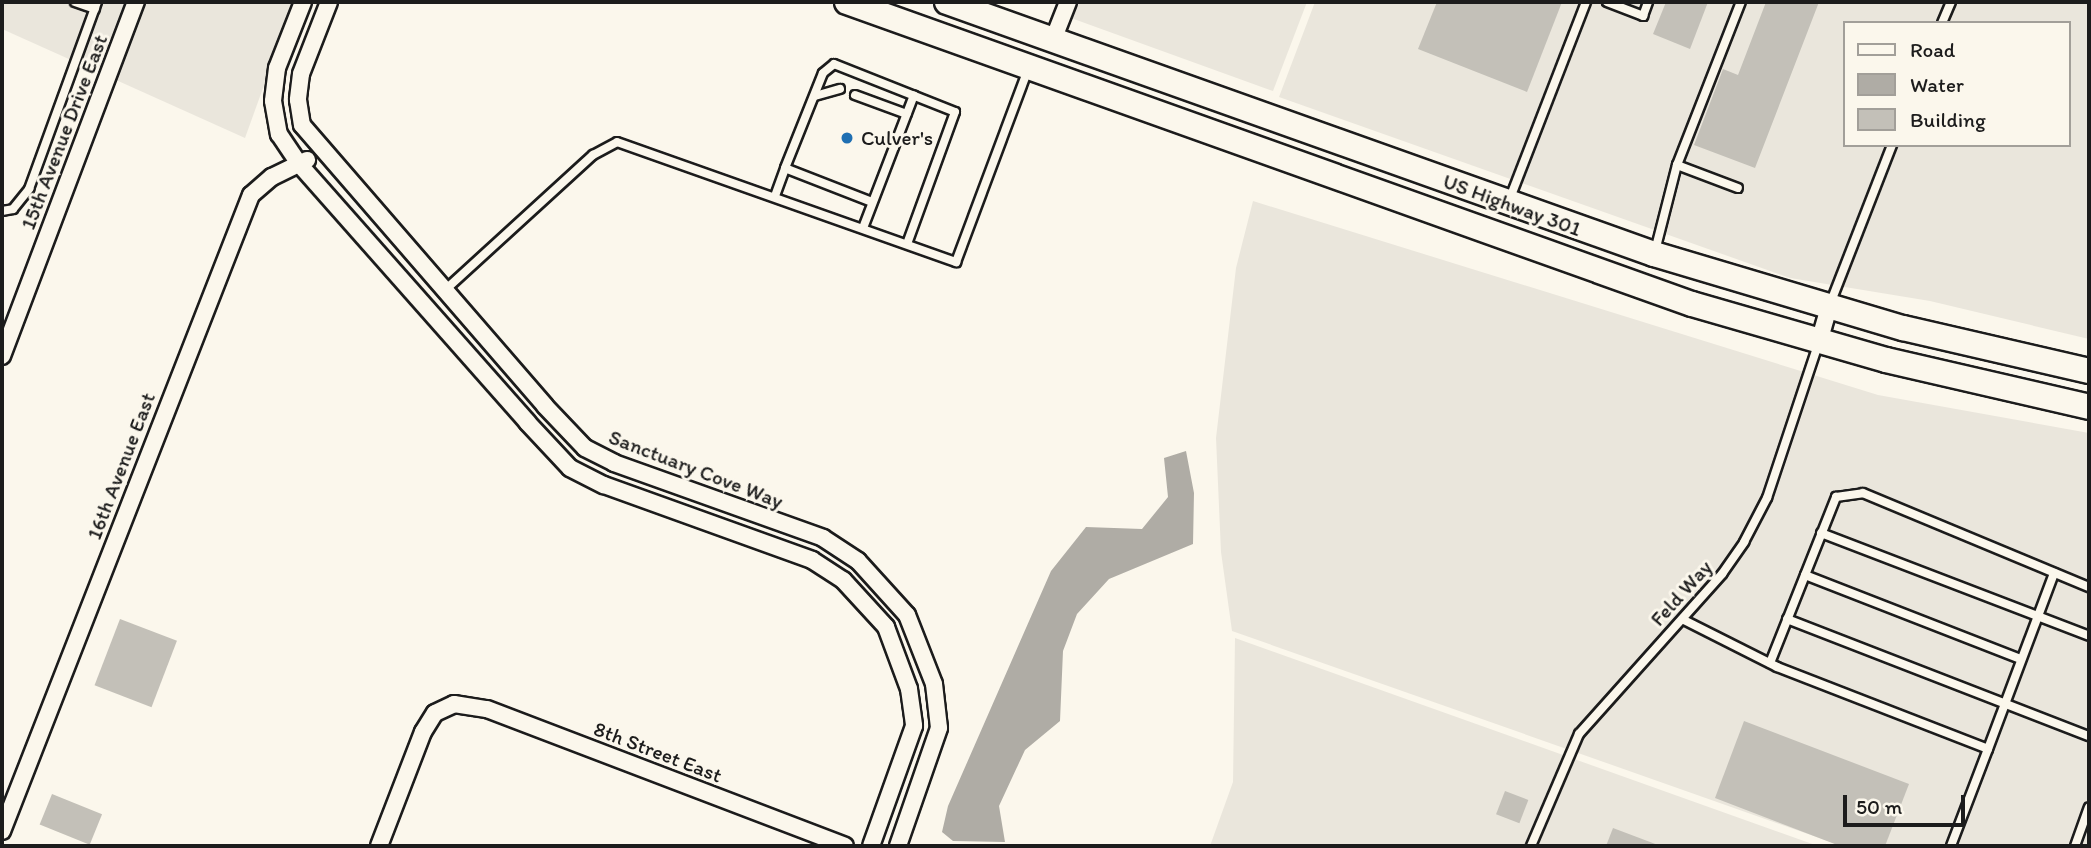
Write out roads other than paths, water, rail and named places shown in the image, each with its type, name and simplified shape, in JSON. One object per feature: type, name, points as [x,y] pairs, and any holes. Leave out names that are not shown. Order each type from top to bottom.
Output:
[{"type":"main road","points":[[847,2],[1594,271],[1819,342],[2089,407]]},
{"type":"main road","name":"US Highway 301","points":[[947,2],[1654,254],[1829,307],[2089,371]]},
{"type":"main road","points":[[915,26],[1034,46],[1054,40]]},
{"type":"main road","points":[[1029,67],[1055,62],[1084,65],[1184,100],[1210,96]]},
{"type":"main road","points":[[1300,165],[1398,182],[1475,209],[1491,212],[1508,204]]},
{"type":"street","name":"15th Avenue Drive East","points":[[2,356],[136,2]]},
{"type":"street","points":[[303,2],[277,68],[273,100],[279,134],[300,165],[570,468],[604,485],[813,560],[864,599],[899,655],[914,726],[871,846]]},
{"type":"street","name":"Sanctuary Cove Way","points":[[330,2],[301,74],[298,100],[302,125],[320,150],[585,448],[823,538],[882,582],[908,615],[922,647],[939,728],[898,846]]},
{"type":"street","points":[[1054,40],[1068,2]]},
{"type":"street","name":"16th Avenue East","points":[[2,831],[251,195],[272,177],[300,165],[320,150]]},
{"type":"street","points":[[1819,342],[1829,307]]},
{"type":"street","name":"8th Street East","points":[[379,846],[423,732],[435,713],[454,704],[487,709],[845,846]]},
{"type":"lane","points":[[2,211],[13,209],[29,189],[96,6],[75,2]]},
{"type":"lane","points":[[1508,204],[1586,2]]},
{"type":"lane","points":[[1607,2],[1643,16],[1648,2]]},
{"type":"lane","points":[[1654,254],[1678,164],[1741,2]]},
{"type":"lane","points":[[1943,21],[1951,2]]},
{"type":"lane","points":[[775,196],[823,73],[834,64],[955,112],[908,244]]},
{"type":"lane","points":[[444,291],[606,145],[629,142],[956,262],[1029,67]]},
{"type":"lane","points":[[815,96],[840,89]]},
{"type":"lane","points":[[855,95],[907,114]]},
{"type":"lane","points":[[863,228],[914,95]]},
{"type":"lane","points":[[1829,307],[1891,147]]},
{"type":"lane","points":[[1678,164],[1738,188]]},
{"type":"lane","points":[[785,168],[872,202]]},
{"type":"lane","name":"Feld Way","points":[[1531,846],[1579,734],[1628,674],[1684,620],[1723,574],[1768,498],[1819,342]]},
{"type":"lane","points":[[1770,663],[1836,496],[1863,492],[2089,587]]},
{"type":"lane","points":[[1821,533],[2089,636]]},
{"type":"lane","points":[[1951,846],[2054,573]]},
{"type":"lane","points":[[1805,575],[2021,659]]},
{"type":"lane","points":[[1684,620],[1770,663],[1988,749]]},
{"type":"lane","points":[[1787,620],[2089,736]]},
{"type":"lane","points":[[2075,846],[2089,807]]},
{"type":"water","points":[[1186,451],[1194,493],[1193,544],[1109,579],[1077,614],[1063,651],[1060,721],[1025,750],[999,806],[1005,842],[953,841],[942,832],[948,806],[1051,571],[1086,527],[1142,529],[1168,497],[1164,458]]},
{"type":"place","name":"Culver's","points":[[847,138]]}]
